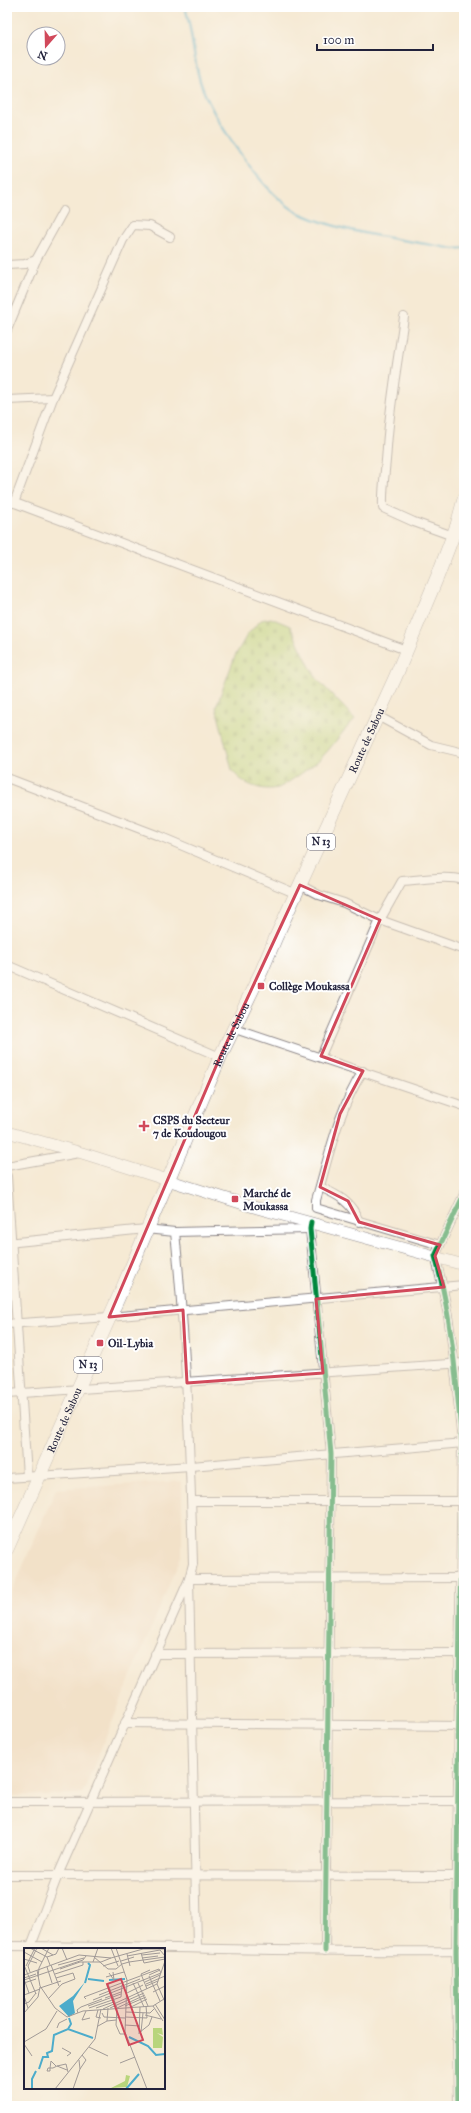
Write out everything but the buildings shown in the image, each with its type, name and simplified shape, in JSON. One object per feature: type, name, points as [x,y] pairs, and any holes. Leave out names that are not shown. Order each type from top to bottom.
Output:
[{"type":"main road","name":"Route de Sabou","points":[[7,1549],[33,1476],[76,1390],[168,1181],[220,1057],[235,1029],[299,889],[406,650],[453,536],[464,499]]},
{"type":"street","points":[[7,330],[36,260],[63,211]]},
{"type":"street","points":[[170,238],[150,226],[133,225],[123,240],[53,398],[11,502],[406,650]]},
{"type":"street","points":[[7,265],[25,264],[36,260]]},
{"type":"street","points":[[404,317],[388,421],[387,448],[382,490],[384,508],[414,522],[453,536]]},
{"type":"street","points":[[7,400],[53,398]]},
{"type":"street","points":[[376,715],[431,745],[464,752]]},
{"type":"street","points":[[7,778],[299,889],[344,903],[380,920],[464,950]]},
{"type":"street","points":[[320,1056],[380,920],[402,881],[432,880],[451,876],[464,880]]},
{"type":"street","points":[[7,965],[220,1057]]},
{"type":"street","points":[[235,1029],[320,1056],[464,1106]]},
{"type":"street","points":[[363,1071],[340,1114],[316,1200],[316,1208],[440,1245]]},
{"type":"street","points":[[7,1132],[82,1153],[311,1225],[435,1256],[464,1265]]},
{"type":"street","points":[[7,1166],[82,1153]]},
{"type":"street","points":[[7,1176],[9,1243],[22,1393],[33,1476]]},
{"type":"street","points":[[320,1187],[336,1194],[348,1202],[356,1212],[359,1222]]},
{"type":"street","points":[[458,2106],[463,1443],[455,1364],[444,1286],[435,1256],[464,1194]]},
{"type":"street","points":[[9,1243],[146,1229],[175,1232],[311,1225]]},
{"type":"street","points":[[311,1225],[316,1299],[331,1454],[328,1802],[325,1951]]},
{"type":"street","points":[[30,1946],[58,1875],[91,1803],[154,1654],[189,1579],[193,1564],[191,1466],[187,1383],[183,1310],[175,1232]]},
{"type":"street","points":[[7,1324],[108,1317],[464,1285]]},
{"type":"street","points":[[7,1394],[187,1383],[464,1363]]},
{"type":"street","points":[[7,1478],[191,1466],[463,1443]]},
{"type":"street","points":[[192,1502],[463,1501]]},
{"type":"street","points":[[189,1579],[462,1578]]},
{"type":"street","points":[[189,1579],[197,1947]]},
{"type":"street","points":[[154,1654],[462,1653]]},
{"type":"street","points":[[125,1723],[461,1726]]},
{"type":"street","points":[[7,1802],[461,1801]]},
{"type":"street","points":[[7,1874],[460,1876]]},
{"type":"street","points":[[7,1946],[197,1947],[325,1951],[460,1951]]},
{"type":"highlighted area","points":[[300,885],[380,920],[321,1056],[363,1071],[340,1114],[320,1187],[348,1201],[359,1222],[440,1245],[435,1256],[444,1287],[316,1299],[323,1373],[187,1383],[183,1310],[109,1317],[220,1057]]},
{"type":"shaded area","points":[[182,1481],[182,1554],[82,1794],[7,1796],[7,1603],[56,1489]]},
{"type":"green space","points":[[271,618],[290,626],[318,680],[355,719],[316,763],[278,788],[265,789],[246,783],[232,770],[216,707],[235,656],[247,635],[261,620]]},
{"type":"waterway","points":[[185,7],[199,78],[218,120],[243,158],[272,192],[287,205],[301,214],[319,221],[357,232],[454,249],[464,248]]},
{"type":"cycle path","points":[[458,2106],[456,1951],[462,1443],[446,1302],[435,1256],[464,1194]]},
{"type":"cycle path","points":[[311,1222],[310,1229],[331,1454],[325,1951]]},
{"type":"place","name":"Collège Moukassa","points":[[261,986]]},
{"type":"place","name":"CSPS du Secteur 7 de Koudougou","points":[[144,1126]]},
{"type":"place","name":"Marché de Moukassa","points":[[235,1199]]},
{"type":"place","name":"Oil-Lybia","points":[[100,1343]]}]
